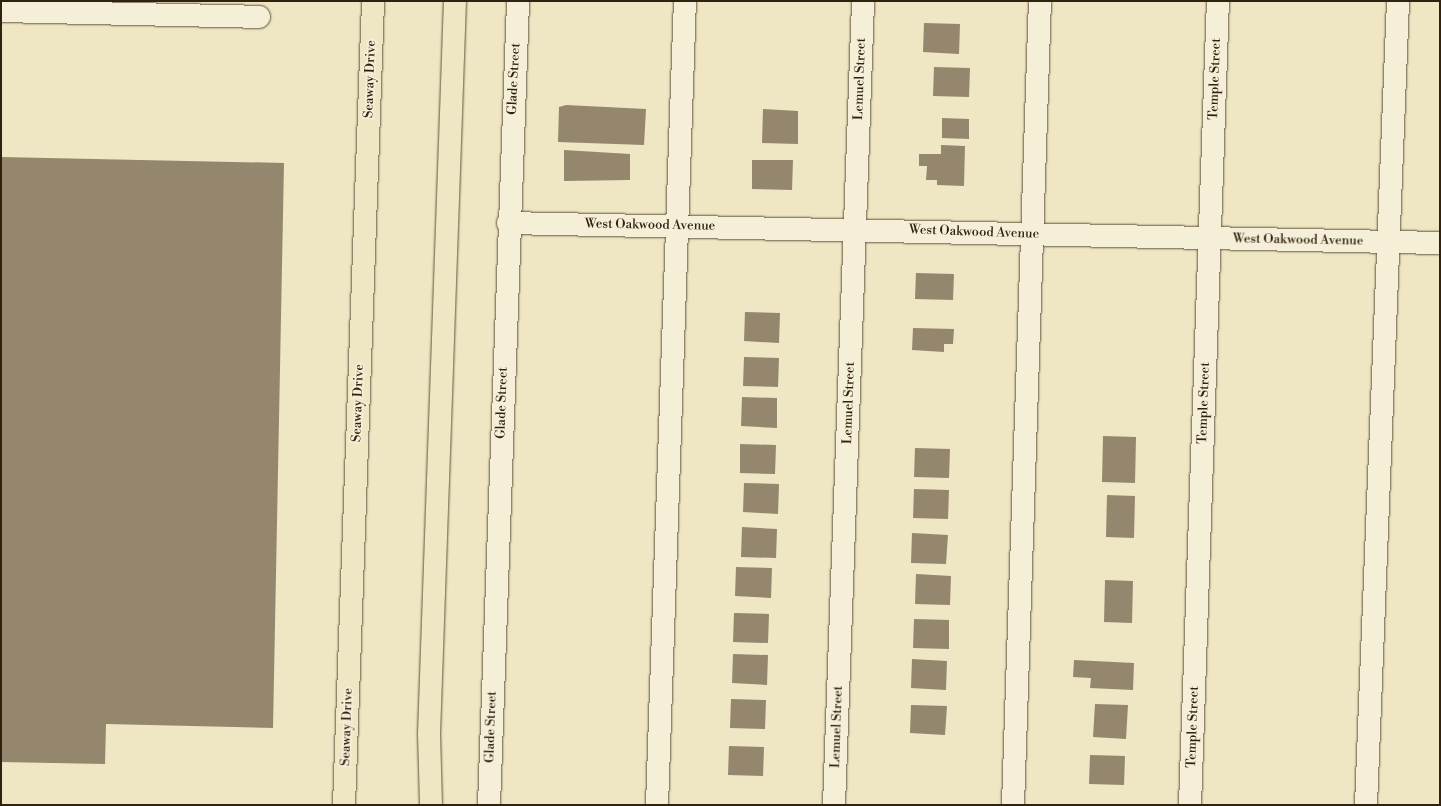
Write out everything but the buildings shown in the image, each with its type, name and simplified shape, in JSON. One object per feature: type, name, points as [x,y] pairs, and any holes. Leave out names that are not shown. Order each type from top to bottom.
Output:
[{"type":"highway","name":"Seaway Drive","points":[[344,805],[373,1]]},
{"type":"highway","points":[[431,805],[430,726],[455,1]]},
{"type":"street","name":"Glade Street","points":[[489,805],[508,223],[518,1]]},
{"type":"street","points":[[657,805],[675,226],[685,1]]},
{"type":"street","name":"Lemuel Street","points":[[834,805],[863,1]]},
{"type":"street","points":[[1012,805],[1040,1]]},
{"type":"street","name":"Temple Street","points":[[1190,805],[1218,1]]},
{"type":"street","points":[[1366,805],[1398,1]]},
{"type":"street","points":[[1,11],[259,17]]},
{"type":"street","name":"West Oakwood Avenue","points":[[508,223],[855,229],[1440,244]]}]
